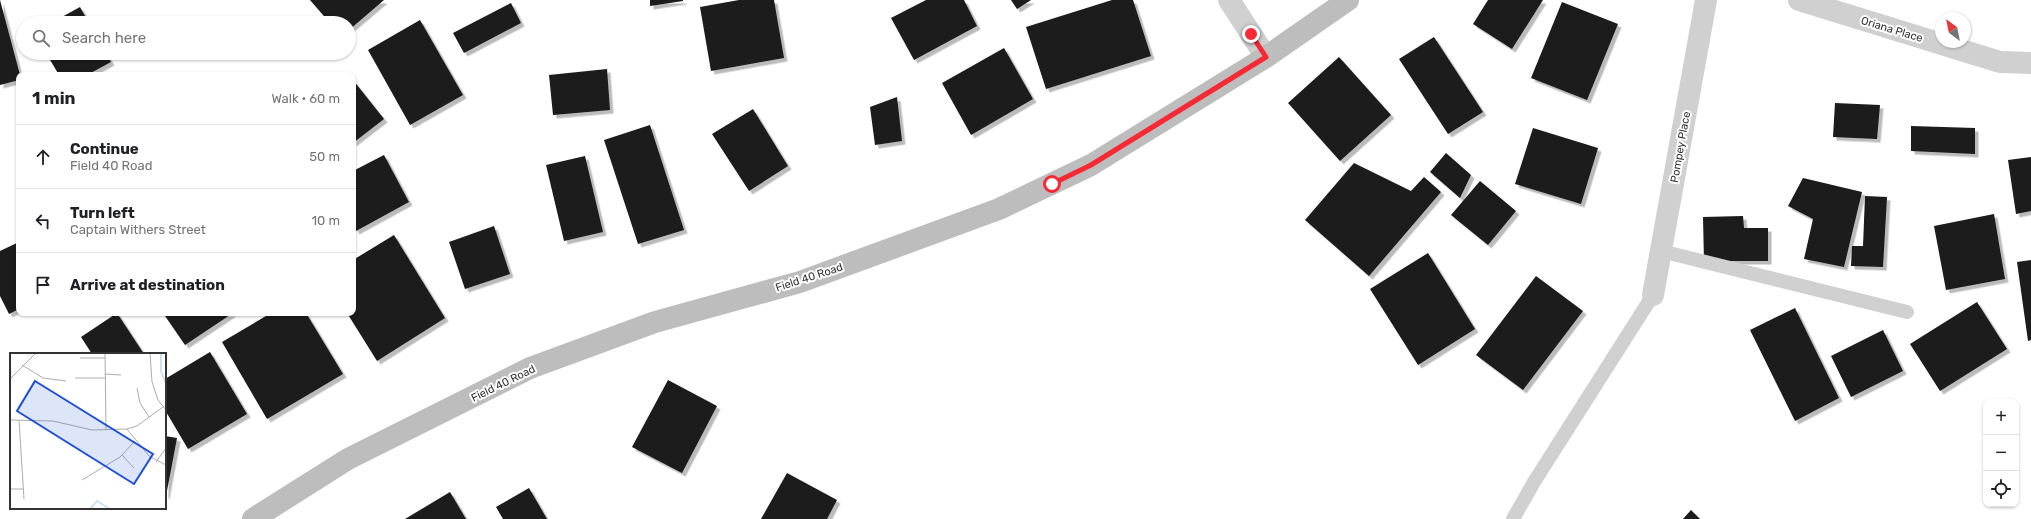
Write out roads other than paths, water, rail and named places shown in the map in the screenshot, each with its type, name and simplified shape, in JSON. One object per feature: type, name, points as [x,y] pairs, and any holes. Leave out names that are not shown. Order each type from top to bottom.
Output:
[{"type":"street","points":[[1228,0],[1266,57]]},
{"type":"street","name":"Field 40 Road","points":[[252,519],[348,459],[530,368],[655,322],[800,282],[999,209],[1091,165],[1266,57],[1348,0]]},
{"type":"street","name":"Pompey Place","points":[[1653,295],[1706,0]]},
{"type":"street","name":"Oriana Place","points":[[1799,0],[2000,62],[2031,62]]},
{"type":"lane","points":[[1661,251],[1907,312]]},
{"type":"lane","points":[[1513,519],[1534,482],[1653,295]]}]
